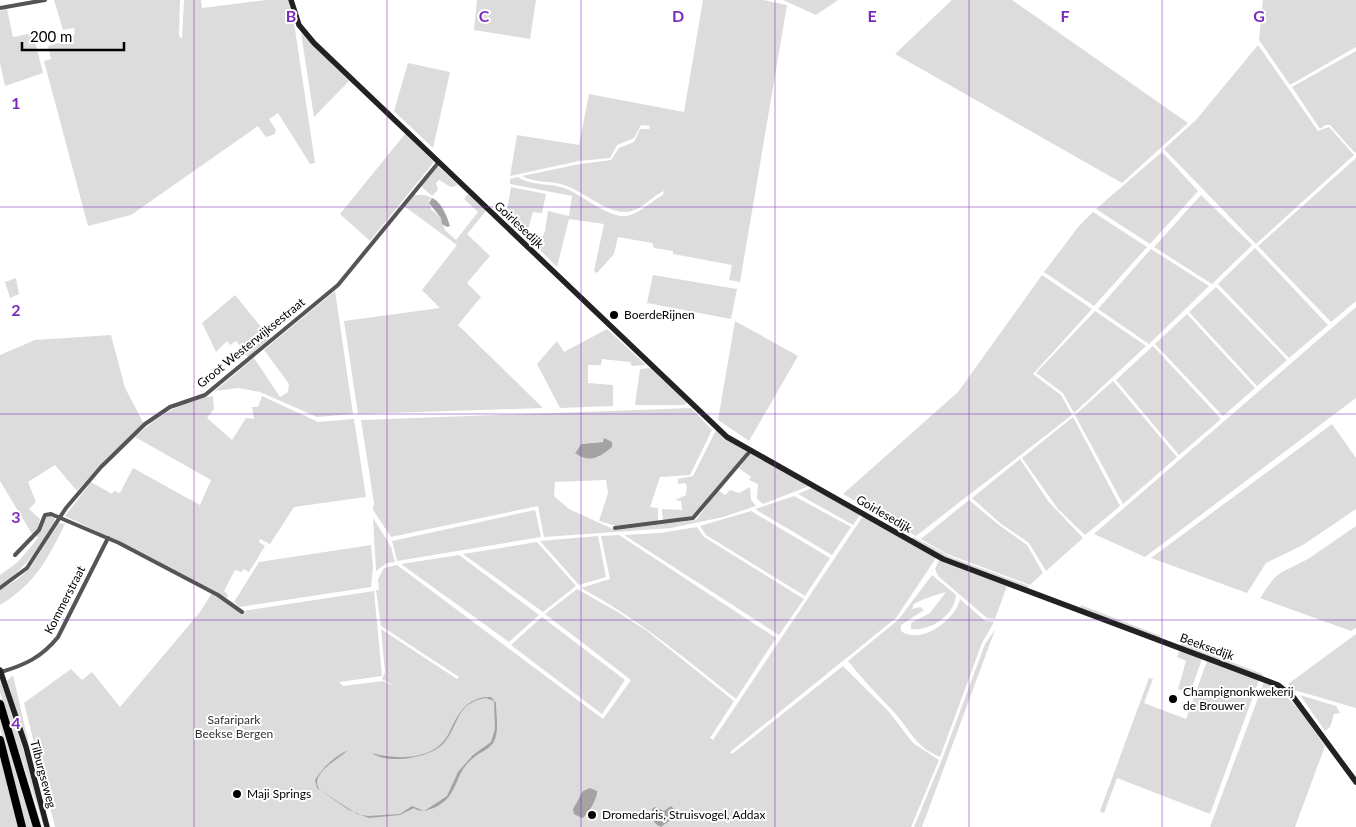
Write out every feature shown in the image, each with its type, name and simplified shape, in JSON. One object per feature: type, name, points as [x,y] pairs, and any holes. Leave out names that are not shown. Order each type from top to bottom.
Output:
[{"type":"highway","points":[[0,704],[37,827]]},
{"type":"highway","points":[[0,740],[22,827]]},
{"type":"street","points":[[0,8],[45,0]]},
{"type":"street","name":"Goirlesedijk","points":[[291,0],[298,25],[314,43],[716,428],[751,450],[943,559],[1012,585]]},
{"type":"street","name":"Groot Westerwijksestraat","points":[[0,588],[27,568],[60,517],[101,466],[145,424],[170,407],[204,395],[338,285],[438,162]]},
{"type":"street","points":[[615,528],[693,518],[751,450]]},
{"type":"street","points":[[14,555],[39,530],[45,515],[51,514],[108,538],[205,588],[242,612]]},
{"type":"street","name":"Kommerstraat","points":[[0,671],[34,660],[49,649],[58,637],[108,538]]},
{"type":"street","name":"Beeksedijk","points":[[1012,585],[1278,685],[1294,698],[1356,782]]},
{"type":"street","name":"Tilburgseweg","points":[[0,671],[26,747],[47,827]]},
{"type":"green space","points":[[54,0],[180,0],[179,36],[182,39],[184,0],[201,0],[202,8],[266,0],[288,0],[295,29],[315,163],[310,164],[278,113],[269,119],[276,130],[275,134],[266,137],[258,126],[131,215],[88,226],[44,61],[51,59],[48,46],[65,41],[64,37],[75,34],[74,28],[63,30]]},
{"type":"green space","points":[[477,0],[536,0],[530,39],[474,30]]},
{"type":"green space","points":[[703,0],[763,0],[787,5],[740,282],[729,280],[732,265],[673,254],[673,251],[654,248],[652,243],[618,237],[614,254],[597,273],[594,271],[604,224],[569,219],[557,267],[538,248],[545,231],[548,211],[569,216],[572,196],[510,184],[510,179],[518,177],[530,182],[561,187],[612,214],[619,216],[631,215],[659,198],[663,195],[664,191],[637,209],[627,212],[604,206],[567,186],[533,180],[522,176],[580,164],[611,160],[619,148],[634,142],[640,129],[649,129],[650,126],[641,125],[634,138],[617,145],[610,158],[579,161],[510,176],[517,135],[579,145],[589,94],[684,112]]},
{"type":"green space","points":[[783,0],[838,0],[816,15]]},
{"type":"green space","points":[[952,0],[1012,0],[1188,123],[1122,183],[895,54]]},
{"type":"green space","points":[[1263,0],[1356,0],[1356,47],[1290,85],[1259,40]]},
{"type":"green space","points":[[7,9],[13,37],[33,33],[43,73],[5,86],[0,63],[0,11]]},
{"type":"green space","points":[[301,33],[349,81],[314,117]]},
{"type":"green space","points":[[1258,45],[1318,131],[1329,127],[1354,155],[1256,244],[1164,149],[1196,120]]},
{"type":"green space","points":[[1356,51],[1355,153],[1330,125],[1325,125],[1320,129],[1292,87]]},
{"type":"green space","points":[[408,63],[450,72],[433,148],[394,111]]},
{"type":"green space","points":[[405,134],[434,162],[370,241],[340,214]]},
{"type":"green space","points":[[1162,152],[1198,191],[1150,244],[1096,209]]},
{"type":"green space","points":[[1356,158],[1356,301],[1331,322],[1258,246]]},
{"type":"green space","points":[[438,166],[458,185],[451,187],[439,180],[436,183],[438,190],[432,196],[421,186]]},
{"type":"green space","points":[[511,187],[546,194],[542,213],[533,212],[526,236],[506,217]]},
{"type":"green space","points":[[468,194],[486,211],[467,234],[490,256],[467,283],[481,297],[458,325],[543,408],[358,414],[344,321],[440,308],[422,290],[457,245],[404,206],[413,195],[425,195],[432,198],[429,200],[431,209],[441,218],[445,230],[456,240],[478,212],[464,199]]},
{"type":"green space","points":[[1201,195],[1252,245],[1212,284],[1154,247]]},
{"type":"green space","points":[[1093,212],[1147,247],[1094,306],[1044,272],[1079,226]]},
{"type":"green space","points":[[1255,248],[1328,325],[1289,358],[1218,284]]},
{"type":"green space","points":[[1151,249],[1209,286],[1149,344],[1098,309]]},
{"type":"green space","points":[[653,275],[737,289],[731,319],[647,303]]},
{"type":"green space","points":[[1042,275],[1092,309],[1033,374],[1061,395],[1072,415],[916,536],[843,494],[958,392]]},
{"type":"green space","points":[[16,278],[19,294],[10,298],[5,282]]},
{"type":"green space","points":[[1216,287],[1287,360],[1257,386],[1189,312]]},
{"type":"green space","points":[[335,291],[353,414],[317,417],[260,392],[238,388],[215,391],[254,358],[280,397],[288,392],[289,384],[264,350]]},
{"type":"green space","points":[[235,295],[270,338],[248,357],[236,341],[230,345],[227,341],[216,352],[202,323]]},
{"type":"green space","points":[[1356,307],[1356,398],[1145,557],[1094,534]]},
{"type":"green space","points":[[1095,311],[1146,346],[1074,413],[1063,393],[1036,373]]},
{"type":"green space","points":[[1187,314],[1255,388],[1223,416],[1155,344]]},
{"type":"green space","points":[[735,321],[798,356],[749,441],[718,420]]},
{"type":"green space","points":[[607,329],[646,365],[632,366],[630,362],[602,359],[601,365],[588,365],[588,383],[613,385],[613,406],[560,408],[537,364],[557,341],[564,352]]},
{"type":"green space","points":[[111,335],[125,388],[144,424],[107,458],[77,491],[55,465],[28,482],[36,502],[29,509],[40,519],[38,528],[32,534],[0,481],[0,355],[35,340]]},
{"type":"green space","points":[[1153,346],[1221,419],[1179,455],[1116,380]]},
{"type":"green space","points":[[651,368],[687,403],[684,405],[635,405],[640,369]]},
{"type":"green space","points":[[1113,381],[1177,457],[1123,504],[1075,415]]},
{"type":"green space","points":[[213,396],[214,409],[207,418],[232,440],[246,418],[254,419],[252,407],[258,407],[262,396],[318,422],[354,419],[366,497],[294,507],[270,544],[260,539],[259,542],[265,546],[249,572],[243,569],[242,572],[235,570],[224,591],[228,595],[227,598],[128,546],[65,516],[91,482],[112,494],[114,491],[120,493],[133,468],[200,505],[211,480],[135,437],[152,422],[180,406],[201,398]]},
{"type":"green space","points":[[691,408],[712,430],[690,475],[660,477],[650,507],[658,508],[658,522],[616,526],[599,521],[608,493],[606,480],[555,482],[554,496],[569,509],[615,530],[696,520],[718,490],[725,495],[730,490],[739,493],[750,487],[751,500],[756,506],[723,517],[671,528],[544,537],[538,506],[391,537],[373,510],[374,503],[361,420]],"holes":[[[610,442],[599,457],[575,452],[581,444]]]},
{"type":"green space","points":[[1073,417],[1120,506],[1085,535],[1058,509],[1022,458]]},
{"type":"green space","points":[[1332,424],[1356,458],[1356,509],[1303,545],[1266,563],[1247,593],[1151,558]]},
{"type":"green space","points":[[716,430],[746,450],[746,454],[708,497],[696,515],[663,521],[662,509],[682,510],[681,501],[675,500],[686,495],[687,486],[685,483],[678,484],[678,479],[693,476]]},
{"type":"green space","points":[[751,453],[809,486],[763,504],[757,499],[758,484],[749,480],[751,477],[739,468]]},
{"type":"green space","points":[[1020,459],[1048,501],[1083,538],[1046,571],[1029,543],[1000,523],[972,498]]},
{"type":"green space","points":[[812,488],[860,515],[853,525],[798,494]]},
{"type":"green space","points":[[794,496],[851,527],[832,555],[755,509]]},
{"type":"green space","points":[[969,500],[1027,545],[1043,573],[1030,585],[947,554],[921,539]]},
{"type":"green space","points":[[535,510],[541,537],[397,561],[392,541]]},
{"type":"green space","points":[[751,511],[830,558],[805,596],[706,535],[700,526]]},
{"type":"green space","points":[[48,515],[55,517],[55,521],[37,548],[25,565],[0,585],[0,575],[18,562],[38,538],[36,536]]},
{"type":"green space","name":"Safaripark Beekse Bergen","points":[[863,516],[936,558],[896,618],[730,752],[732,754],[843,666],[889,712],[913,743],[939,760],[911,827],[55,827],[24,703],[71,669],[82,680],[92,672],[120,707],[200,612],[212,593],[243,611],[374,591],[382,676],[339,682],[343,686],[383,681],[396,687],[382,679],[385,672],[381,629],[457,679],[459,677],[381,626],[376,590],[379,590],[378,579],[384,568],[397,565],[603,719],[631,680],[545,614],[577,589],[647,631],[734,701],[710,738],[713,740]]},
{"type":"green space","points":[[373,518],[391,547],[395,562],[387,563],[376,571]]},
{"type":"green space","points":[[59,523],[65,524],[39,570],[22,589],[0,605],[0,590],[18,579],[30,568]]},
{"type":"green space","points":[[1356,526],[1356,628],[1351,631],[1260,598],[1274,578],[1282,572],[1308,559]]},
{"type":"green space","points":[[697,527],[704,537],[804,599],[779,635],[624,535],[660,533]]},
{"type":"green space","points":[[619,535],[776,638],[736,699],[680,654],[622,612],[581,588],[610,579],[601,536]]},
{"type":"green space","points":[[598,536],[606,577],[579,585],[540,541]]},
{"type":"green space","points":[[914,537],[951,557],[1029,586],[1028,588],[947,560],[912,539]]},
{"type":"green space","points":[[537,542],[576,586],[543,612],[463,554]]},
{"type":"green space","points":[[371,545],[373,567],[371,587],[240,607],[234,602],[259,562]]},
{"type":"green space","points":[[459,555],[539,615],[509,642],[401,564]]},
{"type":"green space","points":[[939,560],[1007,586],[995,619],[987,618],[938,576],[935,569]]},
{"type":"green space","points":[[932,575],[956,595],[951,609],[946,616],[934,625],[911,629],[911,623],[930,613],[946,592],[922,600],[914,604],[912,609],[920,607],[924,610],[901,625],[901,631],[909,635],[927,633],[945,622],[952,615],[960,599],[985,621],[994,622],[982,643],[940,757],[924,748],[913,737],[899,718],[848,661],[898,620]]},
{"type":"green space","points":[[1081,605],[1161,636],[1160,638],[1079,609]]},
{"type":"green space","points":[[542,617],[625,680],[602,714],[511,645]]},
{"type":"green space","points":[[995,630],[922,827],[914,827],[943,757],[985,644]]},
{"type":"green space","points":[[1356,634],[1356,708],[1294,690],[1288,684]]},
{"type":"green space","points":[[1181,643],[1263,674],[1262,677],[1180,646]]},
{"type":"green space","points":[[1180,650],[1202,659],[1190,693],[1178,689],[1186,661],[1177,657]]},
{"type":"green space","points":[[1207,661],[1259,680],[1210,814],[1117,778],[1104,813],[1100,811],[1149,678],[1153,679],[1144,703],[1186,719]]},
{"type":"green space","points":[[13,675],[34,767],[7,681]]},
{"type":"green space","points":[[0,677],[33,780],[44,827],[0,692]]},
{"type":"green space","points":[[1264,682],[1274,687],[1291,701],[1325,746],[1295,827],[1210,827]]},
{"type":"green space","points":[[1300,695],[1336,706],[1340,713],[1334,714],[1330,727],[1325,731]]},
{"type":"green space","points":[[0,716],[35,827],[25,827],[0,728]]},
{"type":"green space","points":[[0,749],[19,827],[0,827]]},
{"type":"shaded area","points":[[432,198],[441,206],[450,226],[447,227],[442,224],[441,218],[429,203]]},
{"type":"shaded area","points":[[604,438],[612,442],[612,447],[603,454],[590,459],[575,453],[581,444],[603,442]]},
{"type":"shaded area","points":[[485,697],[491,697],[496,703],[497,721],[497,730],[493,742],[488,748],[467,763],[447,799],[438,806],[425,810],[447,796],[458,772],[473,755],[491,742],[495,729],[494,701],[486,698],[476,701],[469,704],[459,715],[462,710],[466,705],[471,702]]},
{"type":"shaded area","points":[[459,715],[444,743],[430,753],[409,758],[388,759],[372,753],[393,757],[415,756],[435,749],[443,742]]},
{"type":"shaded area","points":[[348,750],[327,767],[322,771],[329,763]]},
{"type":"shaded area","points":[[321,773],[317,784],[320,790],[354,812],[349,810],[317,788],[315,780]]},
{"type":"shaded area","points":[[590,788],[597,791],[597,794],[590,810],[582,818],[574,814],[573,809],[583,791]]},
{"type":"shaded area","points":[[412,806],[423,811],[414,808],[400,815],[369,818],[361,815],[400,814]]},
{"type":"shaded area","points":[[671,806],[675,810],[672,819],[661,827],[658,826],[653,820],[652,809],[655,807],[664,811]]},
{"type":"place","name":"BoerdeRijnen","points":[[614,315]]},
{"type":"place","name":"Champignonkwekerij de Brouwer","points":[[1173,699]]},
{"type":"place","name":"Maji Springs","points":[[237,794]]},
{"type":"place","name":"Dromedaris, Struisvogel, Addax","points":[[592,815]]}]
